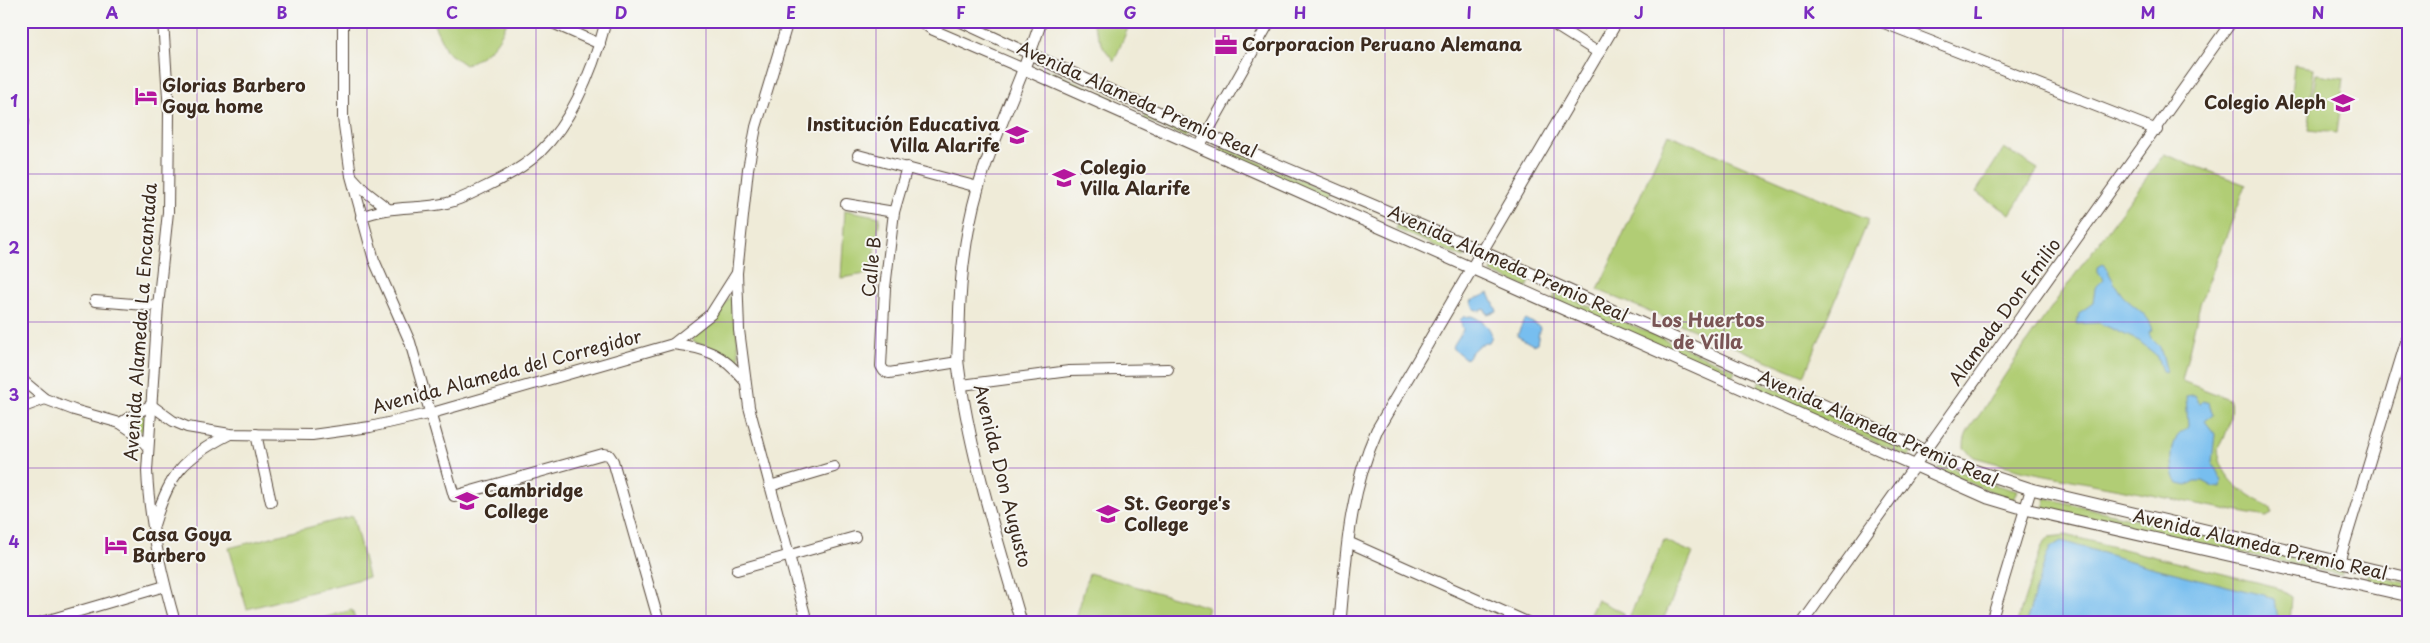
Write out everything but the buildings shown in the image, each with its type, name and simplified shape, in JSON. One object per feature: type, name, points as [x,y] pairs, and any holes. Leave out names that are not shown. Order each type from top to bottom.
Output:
[{"type":"street","name":"Avenida Alameda La Encantada","points":[[163,21],[168,112],[168,212],[158,306],[148,447],[148,497],[165,586],[175,622]]},
{"type":"street","points":[[343,21],[343,118],[351,176],[374,260],[410,342],[453,491],[538,474],[603,454],[609,455],[618,479],[659,622]]},
{"type":"street","points":[[361,217],[388,209],[438,204],[459,199],[507,177],[540,152],[562,124],[585,84],[600,44],[606,21]]},
{"type":"street","points":[[788,21],[756,127],[748,169],[736,273],[744,380],[770,486],[807,622]]},
{"type":"street","name":"Avenida Alameda Premio Real","points":[[920,21],[932,29],[1129,114],[1988,498],[2025,509],[2409,596]]},
{"type":"street","name":"Avenida Alameda Premio Real","points":[[959,21],[1206,134],[1483,252],[1925,451],[1992,478],[2031,490],[2409,578]]},
{"type":"street","name":"Avenida Don Augusto","points":[[1021,622],[974,449],[962,385],[958,362],[960,290],[968,229],[978,188],[1000,125],[1024,70],[1041,21]]},
{"type":"street","points":[[1199,146],[1270,21]]},
{"type":"street","points":[[1548,21],[1600,53]]},
{"type":"street","points":[[1340,622],[1355,491],[1366,454],[1376,430],[1618,21]]},
{"type":"street","points":[[1879,21],[2157,130]]},
{"type":"street","name":"Alameda Don Emilio","points":[[1803,622],[2157,130],[2232,21]]},
{"type":"street","points":[[548,22],[600,44]]},
{"type":"street","points":[[1129,114],[1134,101]]},
{"type":"street","points":[[858,155],[978,188]]},
{"type":"street","name":"Calle B","points":[[907,167],[894,212],[885,288],[882,366],[884,371],[889,373],[958,362]]},
{"type":"street","points":[[351,176],[365,192],[388,209]]},
{"type":"street","points":[[1337,207],[1343,192]]},
{"type":"street","points":[[846,204],[894,212]]},
{"type":"street","points":[[1382,227],[1388,212]]},
{"type":"street","name":"Avenida Alameda del Corregidor","points":[[151,405],[173,421],[187,427],[230,434],[312,435],[370,426],[432,413],[673,344],[711,314],[736,273]]},
{"type":"street","points":[[95,300],[158,306]]},
{"type":"street","points":[[2339,562],[2409,332]]},
{"type":"street","name":"Avenida Alameda del Corregidor","points":[[673,344],[696,347],[716,354],[744,380]]},
{"type":"street","points":[[962,385],[1069,370],[1168,368]]},
{"type":"street","points":[[21,379],[45,399],[74,410],[120,423],[135,433],[148,447]]},
{"type":"street","points":[[21,408],[45,399]]},
{"type":"street","points":[[120,423],[151,405]]},
{"type":"street","points":[[153,528],[162,497],[179,469],[194,455],[230,434]]},
{"type":"street","points":[[256,434],[271,502]]},
{"type":"street","points":[[770,486],[834,467]]},
{"type":"street","points":[[1991,622],[2031,490]]},
{"type":"street","points":[[737,570],[855,537]]},
{"type":"street","points":[[1348,542],[1527,622]]},
{"type":"street","points":[[42,622],[165,586]]},
{"type":"green space","points":[[432,21],[507,21],[496,43],[485,53],[465,65],[447,52]]},
{"type":"green space","points":[[1091,21],[1131,21],[1114,61],[1104,48]]},
{"type":"green space","points":[[2294,65],[2314,68],[2310,106],[2290,104]]},
{"type":"green space","points":[[1049,70],[1114,99],[1112,104],[1046,76]]},
{"type":"green space","points":[[2316,74],[2344,78],[2337,133],[2308,130]]},
{"type":"green space","points":[[1146,113],[1188,131],[1185,137],[1144,119]]},
{"type":"green space","points":[[1668,134],[1869,219],[1804,376],[1598,290]]},
{"type":"green space","points":[[1223,146],[1328,193],[1325,199],[1220,152]]},
{"type":"green space","points":[[2004,148],[2038,169],[2010,214],[1976,192]]},
{"type":"green space","points":[[2164,154],[2246,185],[2200,304],[2182,381],[2229,399],[2230,417],[2224,439],[2218,449],[2220,460],[2229,478],[2236,485],[2253,498],[2271,508],[2272,514],[2266,517],[2025,471],[1974,457],[1964,448],[1968,431],[2026,343]]},
{"type":"green space","points":[[845,210],[880,217],[872,273],[841,278]]},
{"type":"green space","points":[[1398,223],[1466,252],[1464,258],[1396,229]]},
{"type":"green space","points":[[1495,265],[1530,281],[1527,288],[1491,272]]},
{"type":"green space","points":[[733,292],[740,365],[724,354],[707,346],[692,342],[694,336],[717,316]]},
{"type":"green space","points":[[1556,292],[1735,370],[1732,377],[1553,299]]},
{"type":"green space","points":[[1759,382],[1912,450],[1909,457],[1756,390]]},
{"type":"green space","points":[[146,414],[145,434],[144,434],[130,422]]},
{"type":"green space","points":[[1941,464],[1989,483],[2017,491],[2013,500],[1938,470]]},
{"type":"green space","points":[[2046,498],[2343,569],[2341,575],[2043,508]]},
{"type":"green space","points":[[353,516],[368,577],[247,609],[229,548]]},
{"type":"green space","points":[[2066,535],[2276,587],[2292,597],[2290,622],[2017,622],[2042,546],[2050,537]]},
{"type":"green space","points":[[1664,540],[1693,553],[1662,622],[1627,622]]},
{"type":"green space","points":[[1089,573],[1208,607],[1204,622],[1075,622]]},
{"type":"green space","points":[[2368,574],[2409,584],[2409,590],[2367,580]]},
{"type":"green space","points":[[1597,600],[1624,613],[1620,622],[1587,620]]},
{"type":"green space","points":[[352,610],[356,622],[308,622]]},
{"type":"water","points":[[2103,264],[2122,295],[2151,324],[2153,330],[2149,332],[2151,338],[2160,347],[2167,372],[2162,371],[2156,355],[2139,341],[2099,323],[2077,324],[2079,313],[2093,303],[2095,288],[2104,279],[2098,273],[2098,267]]},
{"type":"water","points":[[1489,293],[1497,311],[1487,314],[1485,309],[1480,311],[1474,309],[1471,301]]},
{"type":"water","points":[[1471,316],[1487,326],[1490,330],[1491,339],[1488,343],[1484,343],[1473,350],[1466,359],[1452,348],[1463,330],[1460,320],[1463,317]]},
{"type":"water","points":[[1526,319],[1540,327],[1537,343],[1533,345],[1517,336]]},
{"type":"water","points":[[2195,395],[2199,404],[2203,401],[2209,403],[2213,415],[2205,421],[2215,434],[2212,462],[2222,481],[2221,488],[2214,487],[2203,481],[2195,481],[2187,486],[2178,484],[2173,473],[2173,447],[2177,437],[2188,426],[2186,396]]},
{"type":"water","points":[[2061,541],[2151,567],[2275,598],[2278,622],[2026,622],[2050,548]]},
{"type":"place","name":"Corporacion Peruano Alemana","points":[[1226,45]]},
{"type":"place","name":"Glorias Barbero Goya home","points":[[146,96]]},
{"type":"place","name":"Colegio Aleph","points":[[2343,103]]},
{"type":"place","name":"Institución Educativa Villa Alarife","points":[[1017,135]]},
{"type":"place","name":"Colegio Villa Alarife","points":[[1064,178]]},
{"type":"place","name":"Cambridge College","points":[[467,501]]},
{"type":"place","name":"St. George's College","points":[[1108,514]]},
{"type":"place","name":"Casa Goya Barbero","points":[[116,545]]},
{"type":"district","name":"Los Huertos de Villa","points":[[1708,331]]}]
